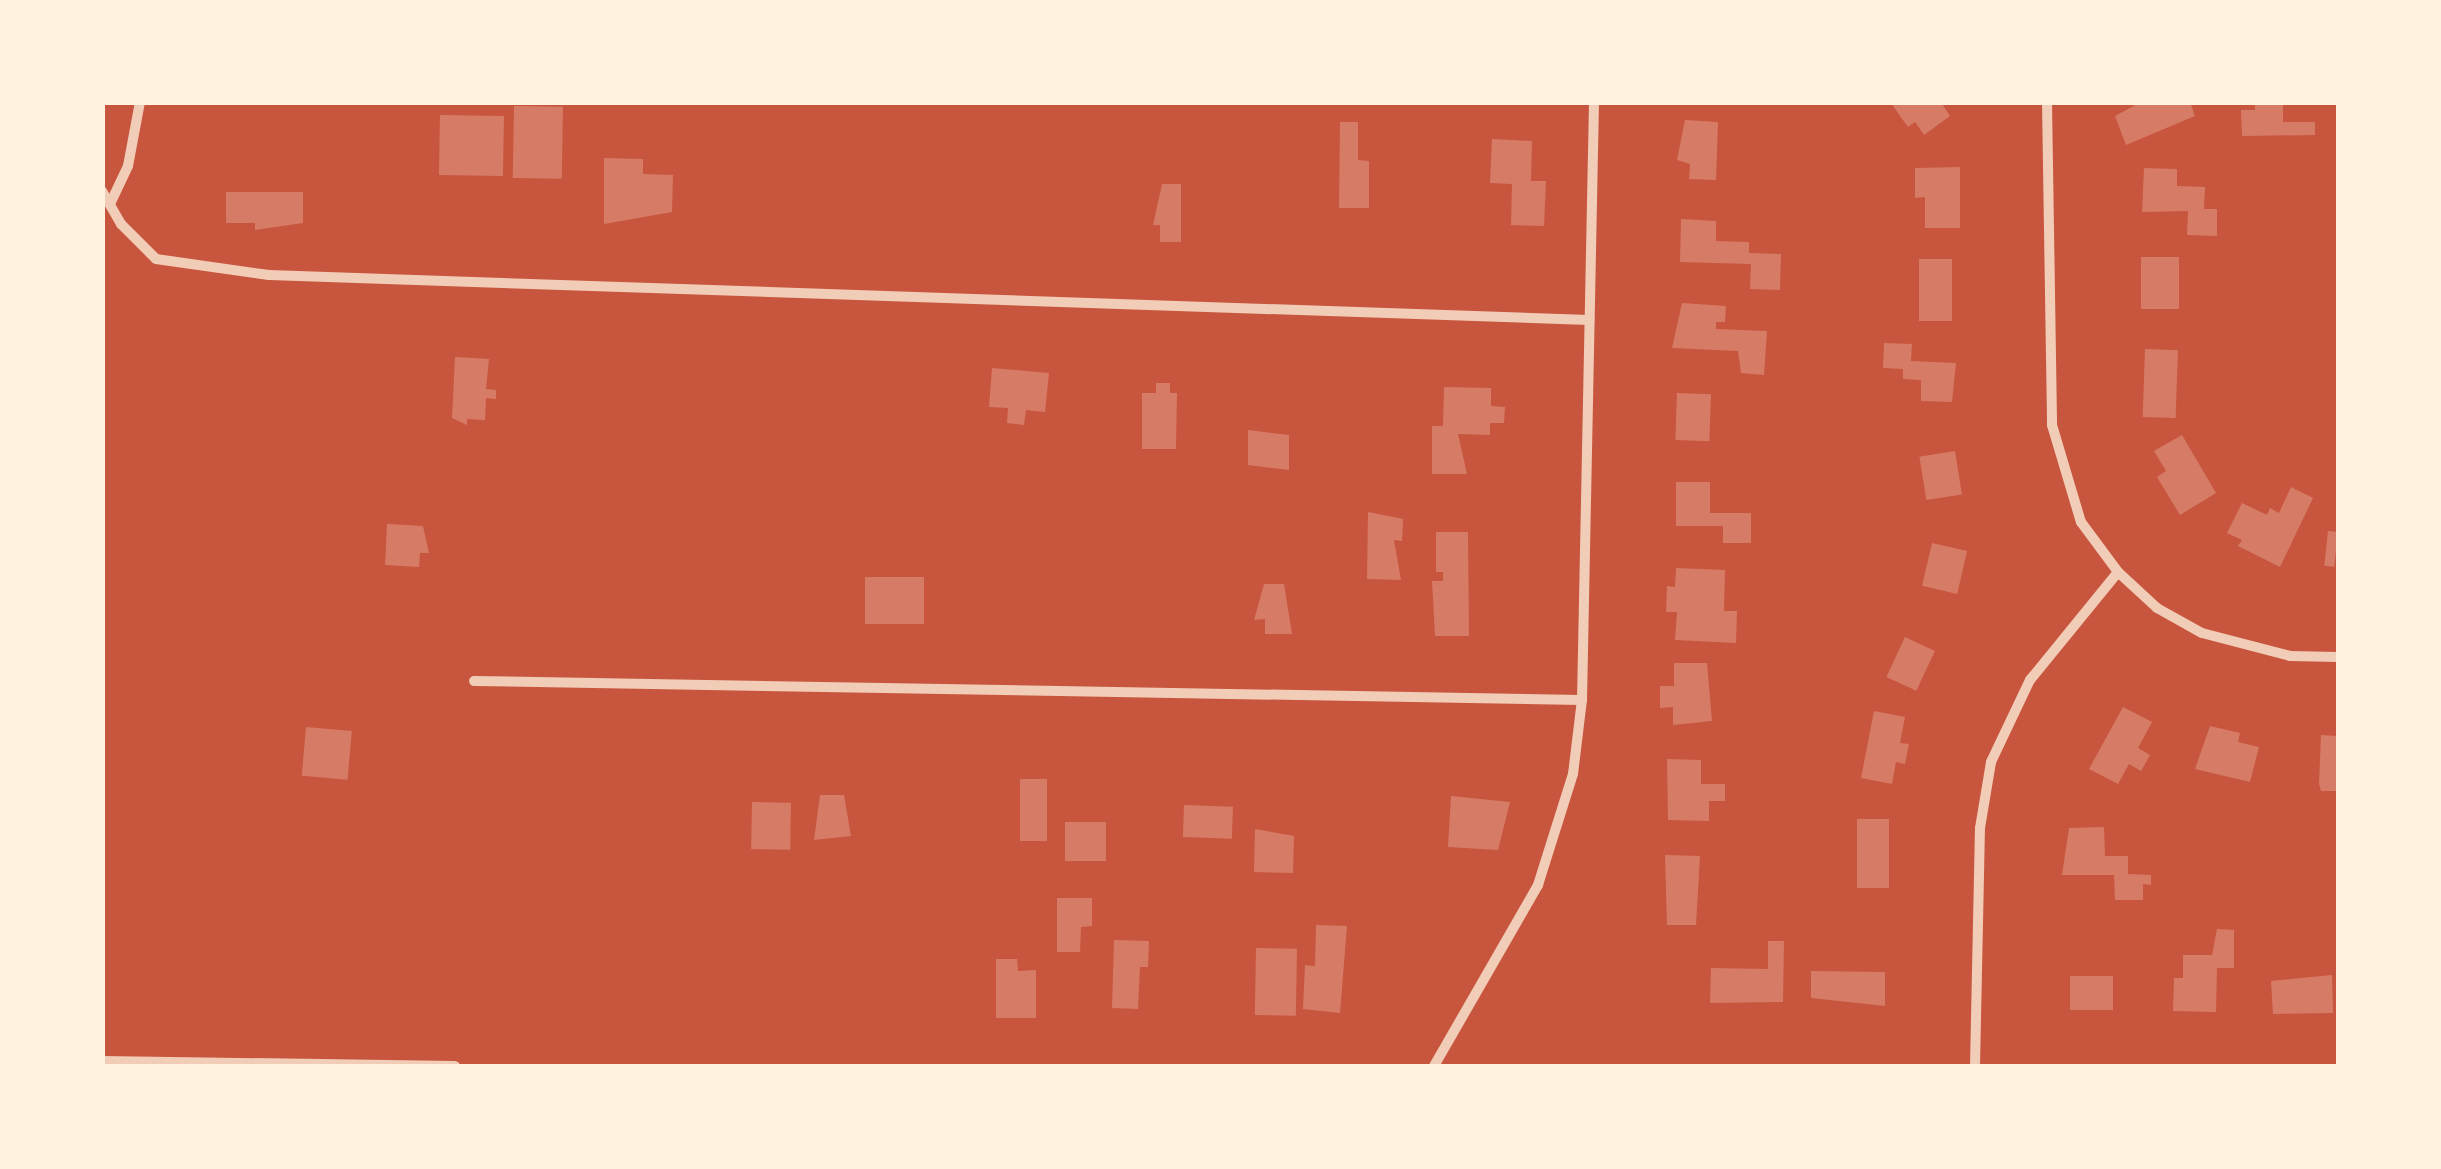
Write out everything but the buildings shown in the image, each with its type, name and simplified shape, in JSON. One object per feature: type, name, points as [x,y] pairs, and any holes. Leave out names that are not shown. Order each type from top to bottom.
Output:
[{"type":"street","points":[[110,204],[128,166],[140,102]]},
{"type":"street","points":[[1434,1066],[1545,868],[1573,774],[1582,700],[1594,102]]},
{"type":"street","points":[[2046,102],[2052,425],[2070,498],[2118,572],[2156,608],[2202,634],[2290,656],[2338,657]]},
{"type":"street","points":[[102,191],[156,259],[270,275],[1589,320]]},
{"type":"street","points":[[1974,1066],[1980,828],[1990,762],[2030,680],[2118,572]]},
{"type":"street","points":[[474,681],[1582,700]]},
{"type":"street","points":[[102,1061],[455,1066]]}]
